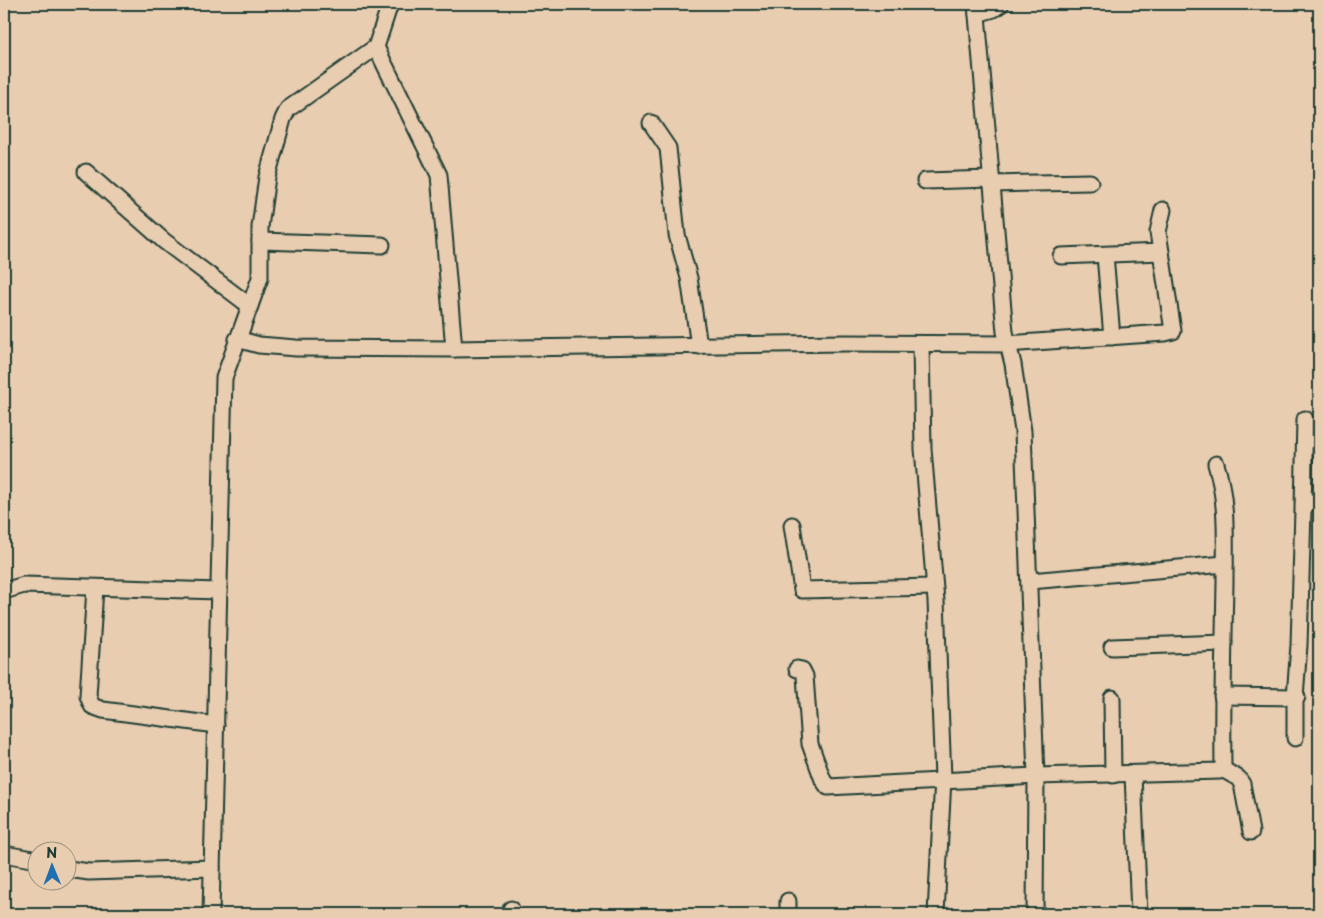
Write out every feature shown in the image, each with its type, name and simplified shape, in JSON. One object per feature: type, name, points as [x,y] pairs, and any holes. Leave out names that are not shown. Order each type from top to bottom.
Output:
[{"type":"street","points":[[211,914],[224,378],[260,278],[260,241],[267,177],[285,114],[288,109],[376,47],[390,4]]},
{"type":"street","points":[[1001,4],[994,9],[977,9],[1007,344],[1013,364],[1023,431],[1036,776],[1035,914]]},
{"type":"street","points":[[376,47],[440,174],[454,349]]},
{"type":"street","points":[[651,123],[668,148],[677,236],[689,278],[699,346]]},
{"type":"street","points":[[86,172],[164,241],[250,306]]},
{"type":"street","points":[[925,181],[1090,182]]},
{"type":"street","points":[[237,339],[258,345],[296,348],[454,349],[845,343],[921,345],[1007,344],[1173,331],[1158,232],[1163,210]]},
{"type":"street","points":[[260,241],[382,245]]},
{"type":"street","points":[[1061,256],[1161,252]]},
{"type":"street","points":[[1105,255],[1112,337]]},
{"type":"street","points":[[921,345],[923,449],[934,587],[943,783],[936,914]]},
{"type":"street","points":[[1295,738],[1305,419]]},
{"type":"street","points":[[1216,464],[1223,486],[1226,507],[1222,769]]},
{"type":"street","points":[[1303,507],[1308,502],[1319,502]]},
{"type":"street","points":[[792,525],[802,590],[934,587]]},
{"type":"street","points":[[1030,581],[1225,564]]},
{"type":"street","points":[[4,592],[24,585],[219,591]]},
{"type":"street","points":[[95,588],[88,696],[92,706],[103,710],[216,725]]},
{"type":"street","points":[[1112,647],[1224,643]]},
{"type":"street","points":[[797,669],[802,670],[805,676],[810,744],[823,780],[828,788],[943,783],[1036,776],[1215,772],[1222,769]]},
{"type":"street","points":[[1222,696],[1296,697]]},
{"type":"street","points":[[1112,698],[1113,775]]},
{"type":"street","points":[[1222,769],[1238,778],[1242,784],[1251,832]]},
{"type":"street","points":[[1133,775],[1139,914]]},
{"type":"street","points":[[4,854],[28,858]]},
{"type":"street","points":[[78,870],[89,872],[212,868]]}]
